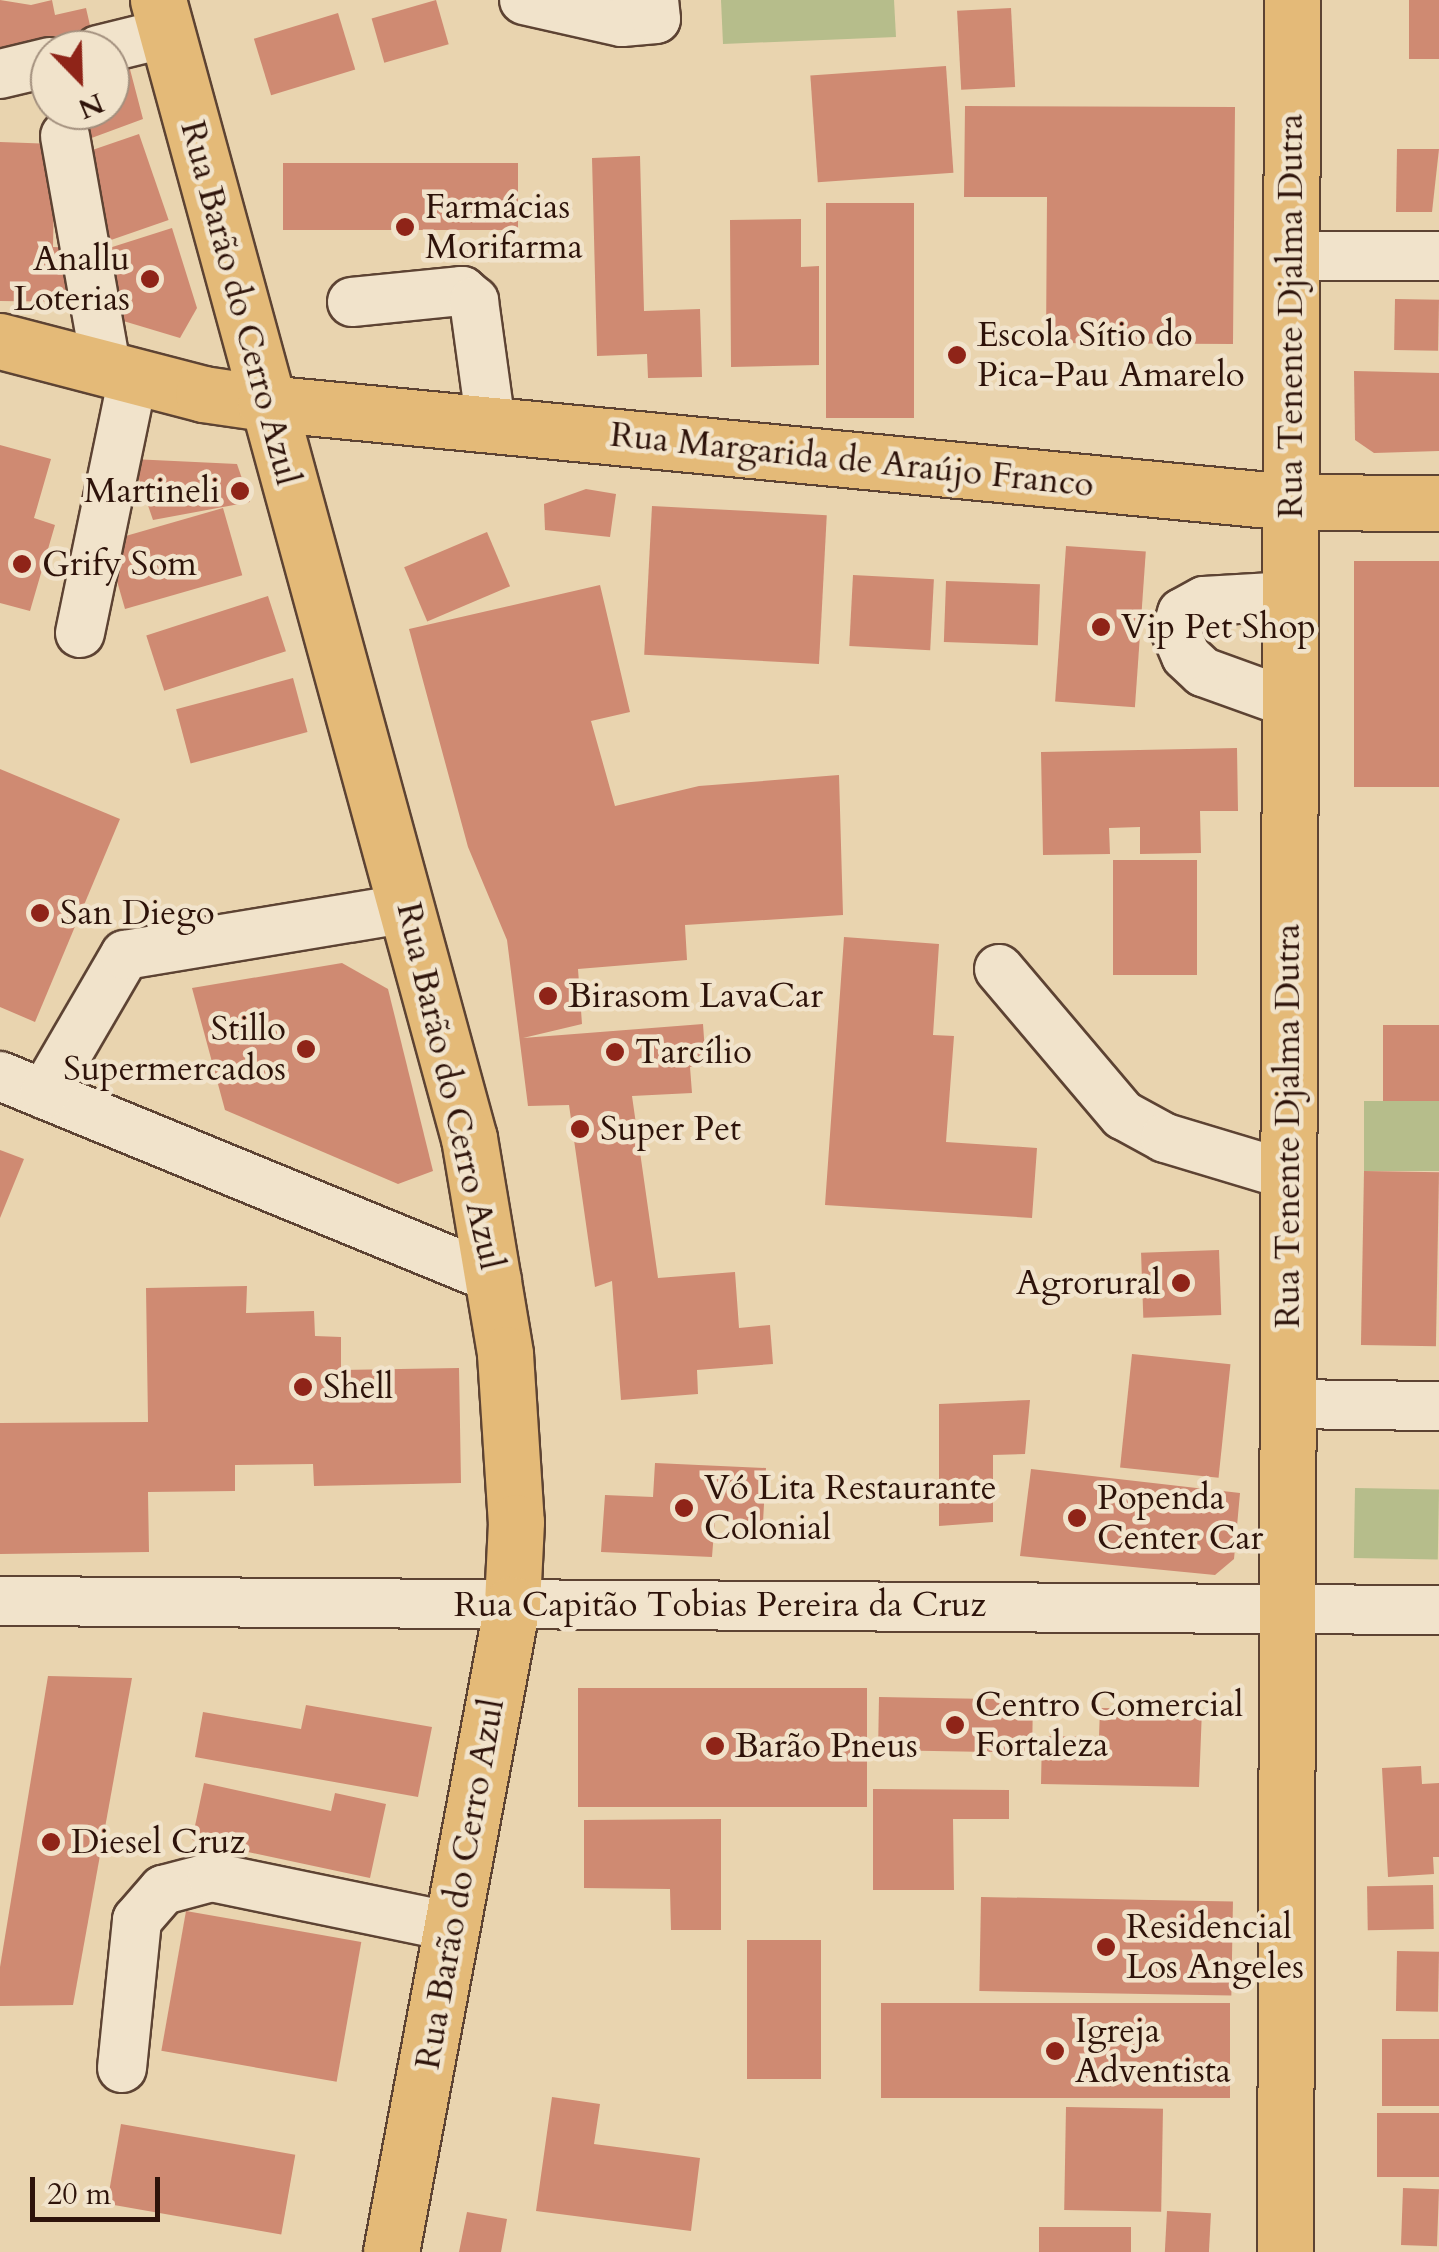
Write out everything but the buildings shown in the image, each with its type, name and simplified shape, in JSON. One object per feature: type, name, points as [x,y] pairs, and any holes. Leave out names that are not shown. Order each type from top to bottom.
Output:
[{"type":"main road","name":"Rua Tenente Djalma Dutra","points":[[1285,2252],[1292,0]]},
{"type":"main road","name":"Rua Barão do Cerro Azul","points":[[162,17],[265,403],[408,908],[469,1138],[497,1280],[516,1522],[512,1604],[391,2252]]},
{"type":"main road","name":"Rua Margarida de Araújo Franco","points":[[0,341],[120,374],[265,403],[1290,502],[1439,502]]},
{"type":"street","points":[[524,0],[622,22],[656,19],[654,0]]},
{"type":"street","points":[[130,34],[162,17]]},
{"type":"street","points":[[0,74],[30,67]]},
{"type":"street","points":[[66,136],[120,374],[80,633]]},
{"type":"street","points":[[1291,256],[1439,256]]},
{"type":"street","points":[[352,302],[462,291],[480,316],[491,425]]},
{"type":"street","points":[[1289,703],[1203,672],[1186,656],[1176,632],[1182,613],[1204,601],[1290,596]]},
{"type":"street","points":[[44,1094],[125,955],[408,908]]},
{"type":"street","points":[[1000,969],[1123,1115],[1165,1138],[1288,1175]]},
{"type":"street","points":[[0,1076],[497,1280]]},
{"type":"street","points":[[1288,1404],[1439,1406]]},
{"type":"street","name":"Rua Capitão Tobias Pereira da Cruz","points":[[0,1600],[1439,1610]]},
{"type":"street","points":[[122,2068],[137,1920],[163,1890],[212,1876],[454,1927]]},
{"type":"green space","points":[[721,0],[894,0],[896,37],[723,44]]},
{"type":"green space","points":[[1364,1101],[1439,1101],[1439,1171],[1364,1171]]},
{"type":"green space","points":[[1355,1488],[1439,1489],[1438,1559],[1354,1558]]},
{"type":"place","name":"Farmácias Morifarma","points":[[405,227]]},
{"type":"place","name":"Anallu Loterias","points":[[150,279]]},
{"type":"place","name":"Escola Sítio do Pica-Pau Amarelo","points":[[957,355]]},
{"type":"place","name":"Martineli","points":[[240,491]]},
{"type":"place","name":"Grify Som","points":[[22,564]]},
{"type":"place","name":"Vip Pet Shop","points":[[1101,627]]},
{"type":"place","name":"San Diego","points":[[40,913]]},
{"type":"place","name":"Birasom LavaCar","points":[[548,996]]},
{"type":"place","name":"Stillo Supermercados","points":[[306,1049]]},
{"type":"place","name":"Tarcílio","points":[[615,1052]]},
{"type":"place","name":"Super Pet","points":[[580,1129]]},
{"type":"place","name":"Agrorural","points":[[1181,1283]]},
{"type":"place","name":"Shell","points":[[303,1387]]},
{"type":"place","name":"Vó Lita Restaurante Colonial","points":[[684,1508]]},
{"type":"place","name":"Popenda Center Car","points":[[1077,1518]]},
{"type":"place","name":"Centro Comercial Fortaleza","points":[[955,1725]]},
{"type":"place","name":"Barão Pneus","points":[[715,1746]]},
{"type":"place","name":"Diesel Cruz","points":[[51,1842]]},
{"type":"place","name":"Residencial Los Angeles","points":[[1106,1947]]},
{"type":"place","name":"Igreja Adventista","points":[[1055,2051]]}]
